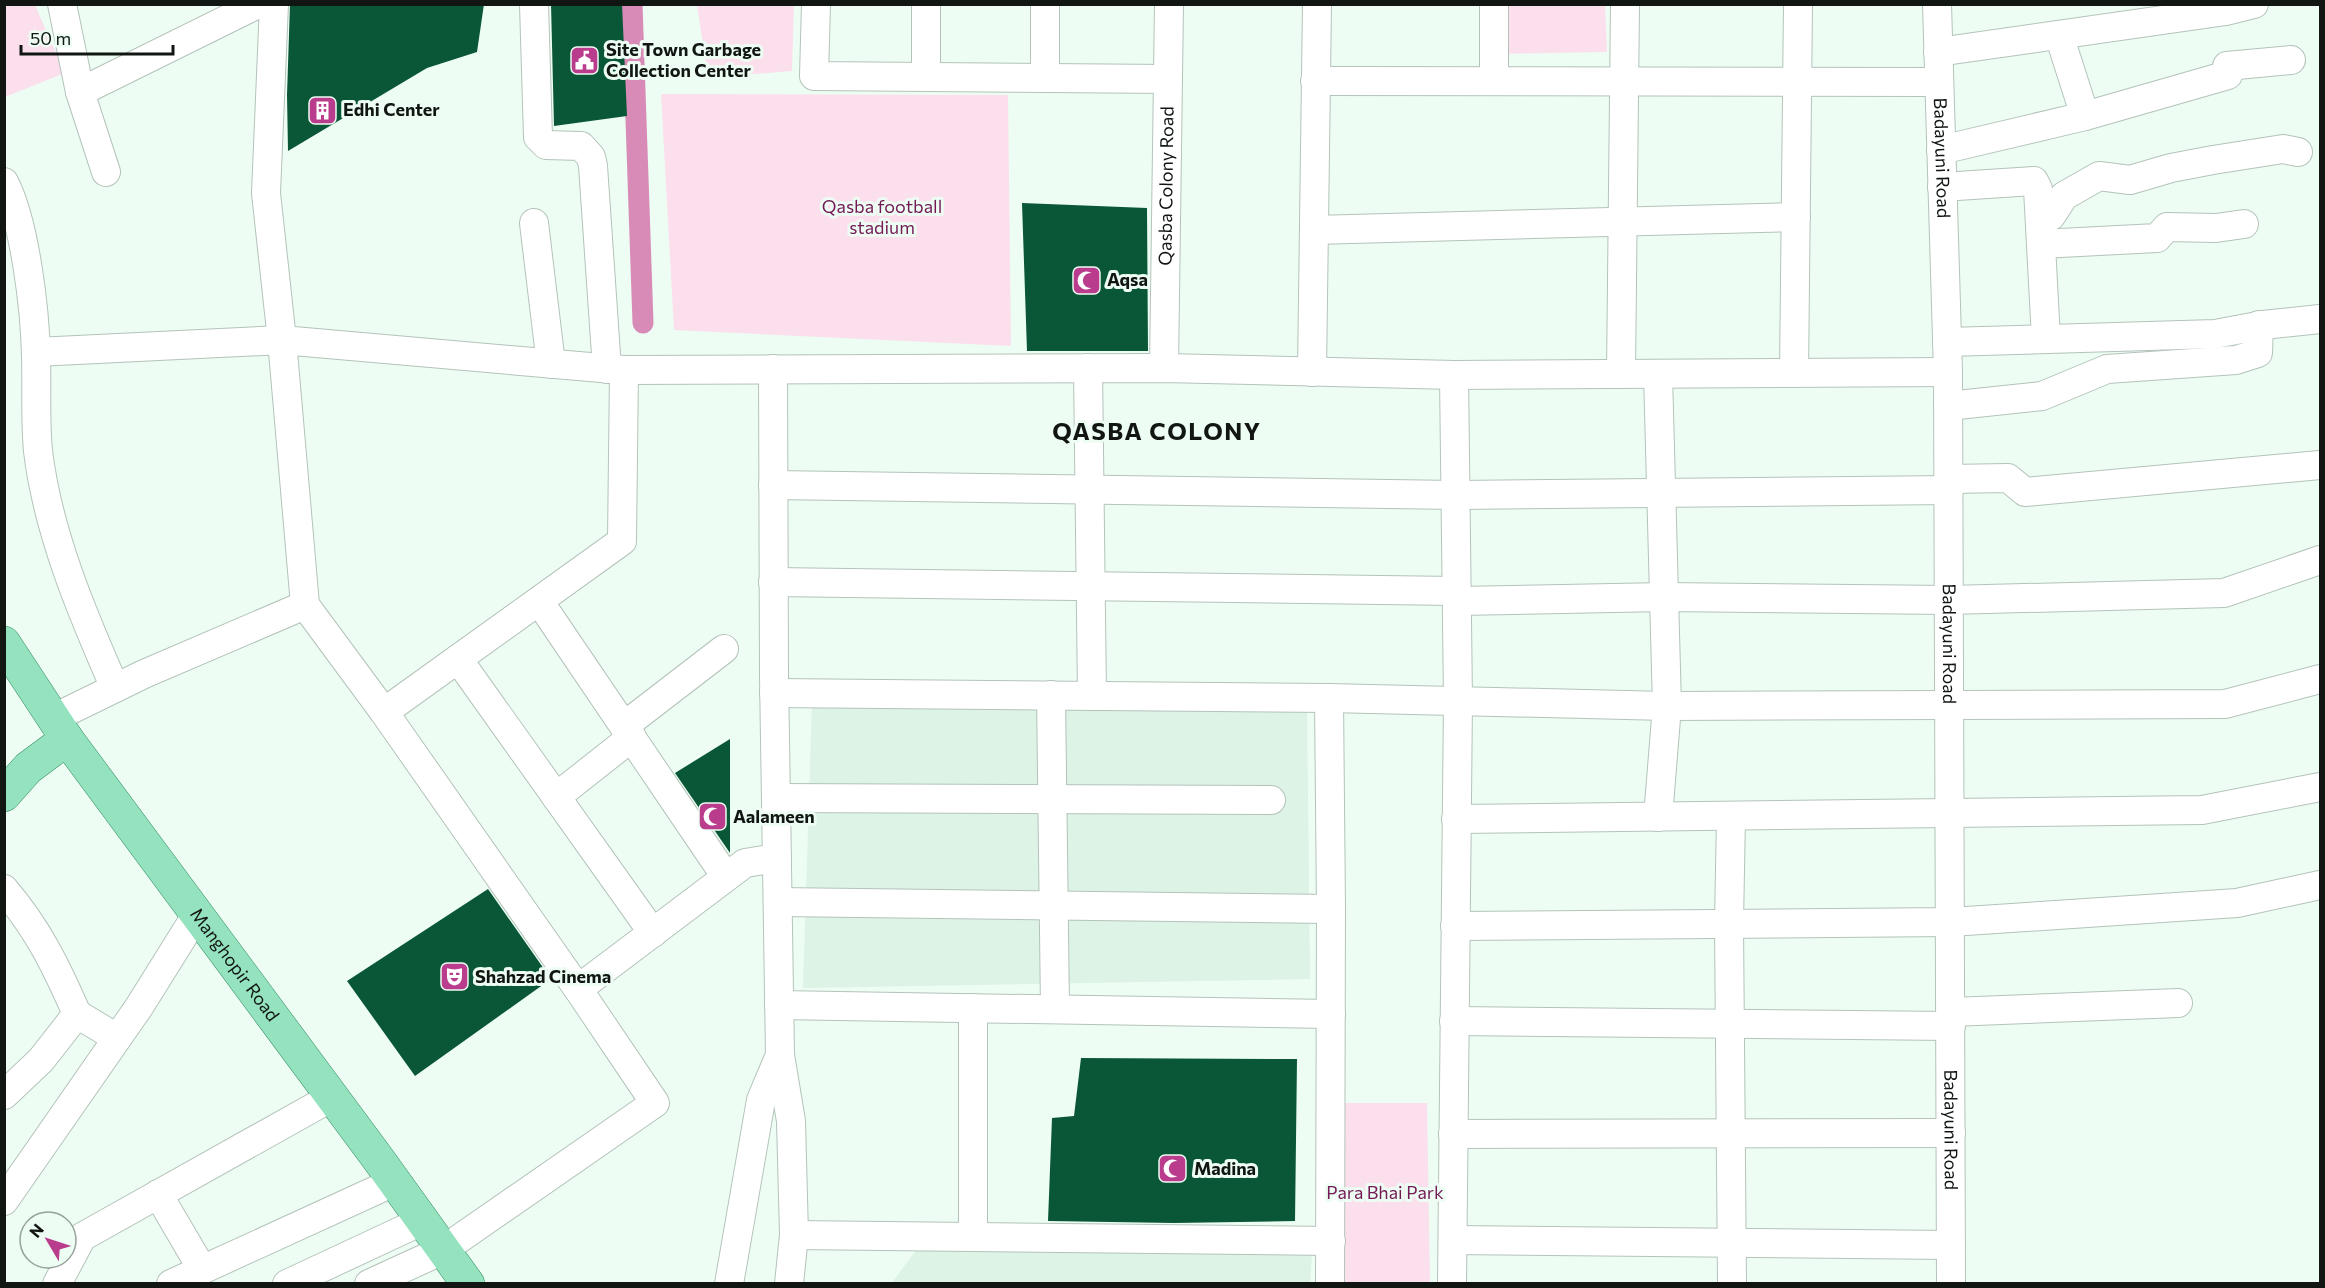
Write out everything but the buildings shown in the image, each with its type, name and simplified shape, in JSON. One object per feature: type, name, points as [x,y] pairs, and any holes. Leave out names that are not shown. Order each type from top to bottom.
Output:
[{"type":"main road","name":"Manghopir Road","points":[[4,643],[61,728],[468,1284]]},
{"type":"main road","points":[[4,795],[61,728]]},
{"type":"street","points":[[62,4],[80,92],[106,172]]},
{"type":"street","points":[[80,92],[258,4]]},
{"type":"street","points":[[274,4],[266,193],[282,340],[305,605],[384,712],[579,989],[655,1103],[443,1250],[369,1284]]},
{"type":"street","points":[[384,712],[622,541],[616,369],[593,166],[591,157],[581,146],[546,145],[538,137],[534,4]]},
{"type":"street","points":[[816,4],[814,76],[1168,79]]},
{"type":"street","points":[[926,4],[926,77]]},
{"type":"street","points":[[1045,4],[1045,78]]},
{"type":"street","name":"Qasba Colony Road","points":[[1164,368],[1169,4]]},
{"type":"street","points":[[1312,372],[1317,4]]},
{"type":"street","points":[[1494,4],[1494,81]]},
{"type":"street","points":[[1621,374],[1624,4]]},
{"type":"street","points":[[1794,373],[1798,4]]},
{"type":"street","name":"Badayuni Road","points":[[1937,4],[1948,372],[1951,1284]]},
{"type":"street","points":[[1938,52],[2226,11],[2254,4]]},
{"type":"street","points":[[2059,35],[2085,116]]},
{"type":"street","points":[[1941,150],[2085,116],[2228,75],[2227,66],[2291,60]]},
{"type":"street","points":[[1316,81],[1939,82]]},
{"type":"street","points":[[2041,232],[2064,196],[2099,176],[2130,180],[2171,168],[2212,160],[2283,149],[2298,152]]},
{"type":"street","points":[[1942,187],[2034,181],[2038,189],[2046,339]]},
{"type":"street","points":[[6,191],[28,274],[36,352],[38,449],[46,502],[83,614],[115,688]]},
{"type":"street","points":[[1314,230],[1796,217]]},
{"type":"street","points":[[534,223],[551,364]]},
{"type":"street","points":[[2041,232],[2157,238],[2167,227],[2216,228],[2244,224]]},
{"type":"street","points":[[1947,342],[2215,334],[2259,325],[2320,319]]},
{"type":"street","points":[[1948,405],[2042,396],[2107,369],[2236,360],[2258,353],[2259,325]]},
{"type":"street","points":[[36,352],[282,340],[616,369],[1164,368],[1454,375],[1948,372]]},
{"type":"street","points":[[1088,368],[1092,696]]},
{"type":"street","points":[[773,369],[774,693],[780,1055],[791,1121],[794,1236],[789,1284]]},
{"type":"street","points":[[1658,374],[1667,706],[1658,817]]},
{"type":"street","points":[[1452,1284],[1458,701],[1454,375]]},
{"type":"street","points":[[773,485],[1456,495],[1949,485],[2008,478],[2025,492],[2320,465]]},
{"type":"street","points":[[773,582],[1091,586],[1457,596],[1950,600],[2224,593],[2320,560]]},
{"type":"street","points":[[539,601],[726,877]]},
{"type":"street","points":[[61,728],[115,688],[305,605]]},
{"type":"street","points":[[556,797],[628,731],[724,649]]},
{"type":"street","points":[[458,659],[653,933]]},
{"type":"street","points":[[774,693],[1329,698],[1667,706],[2224,704],[2320,679]]},
{"type":"street","points":[[1051,695],[1055,1009]]},
{"type":"street","points":[[1329,698],[1330,1284]]},
{"type":"street","points":[[1456,819],[2202,810],[2320,787]]},
{"type":"street","points":[[776,798],[1271,800]]},
{"type":"street","points":[[1731,816],[1729,923],[1732,1284]]},
{"type":"street","points":[[579,989],[745,863],[777,858]]},
{"type":"street","points":[[1455,926],[1951,922],[2237,903],[2320,885]]},
{"type":"street","points":[[4,889],[29,919],[59,972],[77,1014],[117,1038]]},
{"type":"street","points":[[778,902],[1331,909]]},
{"type":"street","points":[[4,1201],[139,1007],[197,914]]},
{"type":"street","points":[[1454,1021],[1731,1024],[1951,1019],[2178,1003]]},
{"type":"street","points":[[779,1005],[1331,1014]]},
{"type":"street","points":[[973,1008],[973,1237]]},
{"type":"street","points":[[4,1095],[41,1060],[77,1014]]},
{"type":"street","points":[[729,1284],[761,1100],[780,1055]]},
{"type":"street","points":[[57,1284],[82,1237],[332,1096]]},
{"type":"street","points":[[1453,1134],[1951,1133]]},
{"type":"street","points":[[171,1284],[394,1182]]},
{"type":"street","points":[[158,1194],[202,1269]]},
{"type":"street","points":[[286,1284],[422,1221]]},
{"type":"street","points":[[794,1236],[1331,1241]]},
{"type":"street","points":[[1452,1240],[1951,1245]]},
{"type":"shaded area","points":[[812,702],[1307,706],[1310,979],[803,988]]},
{"type":"shaded area","points":[[917,1249],[1312,1255],[1310,1283],[891,1284]]},
{"type":"green space","points":[[5,5],[35,5],[65,73],[5,97]]},
{"type":"green space","points":[[697,5],[794,5],[792,71],[708,78]]},
{"type":"green space","points":[[1500,5],[1605,5],[1607,52],[1498,54]]},
{"type":"green space","name":"Qasba football stadium","points":[[661,94],[1008,95],[1011,346],[674,330]]},
{"type":"green space","name":"Para Bhai Park","points":[[1341,1103],[1427,1103],[1430,1283],[1343,1283]]},
{"type":"waterway","points":[[632,4],[643,323]]},
{"type":"place","name":"Site Town Garbage Collection Center","points":[[585,60]]},
{"type":"place","name":"Edhi Center","points":[[322,110]]},
{"type":"place","name":"Aqsa","points":[[1086,280]]},
{"type":"place","name":"Aalameen","points":[[712,817]]},
{"type":"place","name":"Shahzad Cinema","points":[[454,977]]},
{"type":"place","name":"Madina","points":[[1173,1169]]},
{"type":"district","name":"QASBA COLONY","points":[[1157,432]]}]
